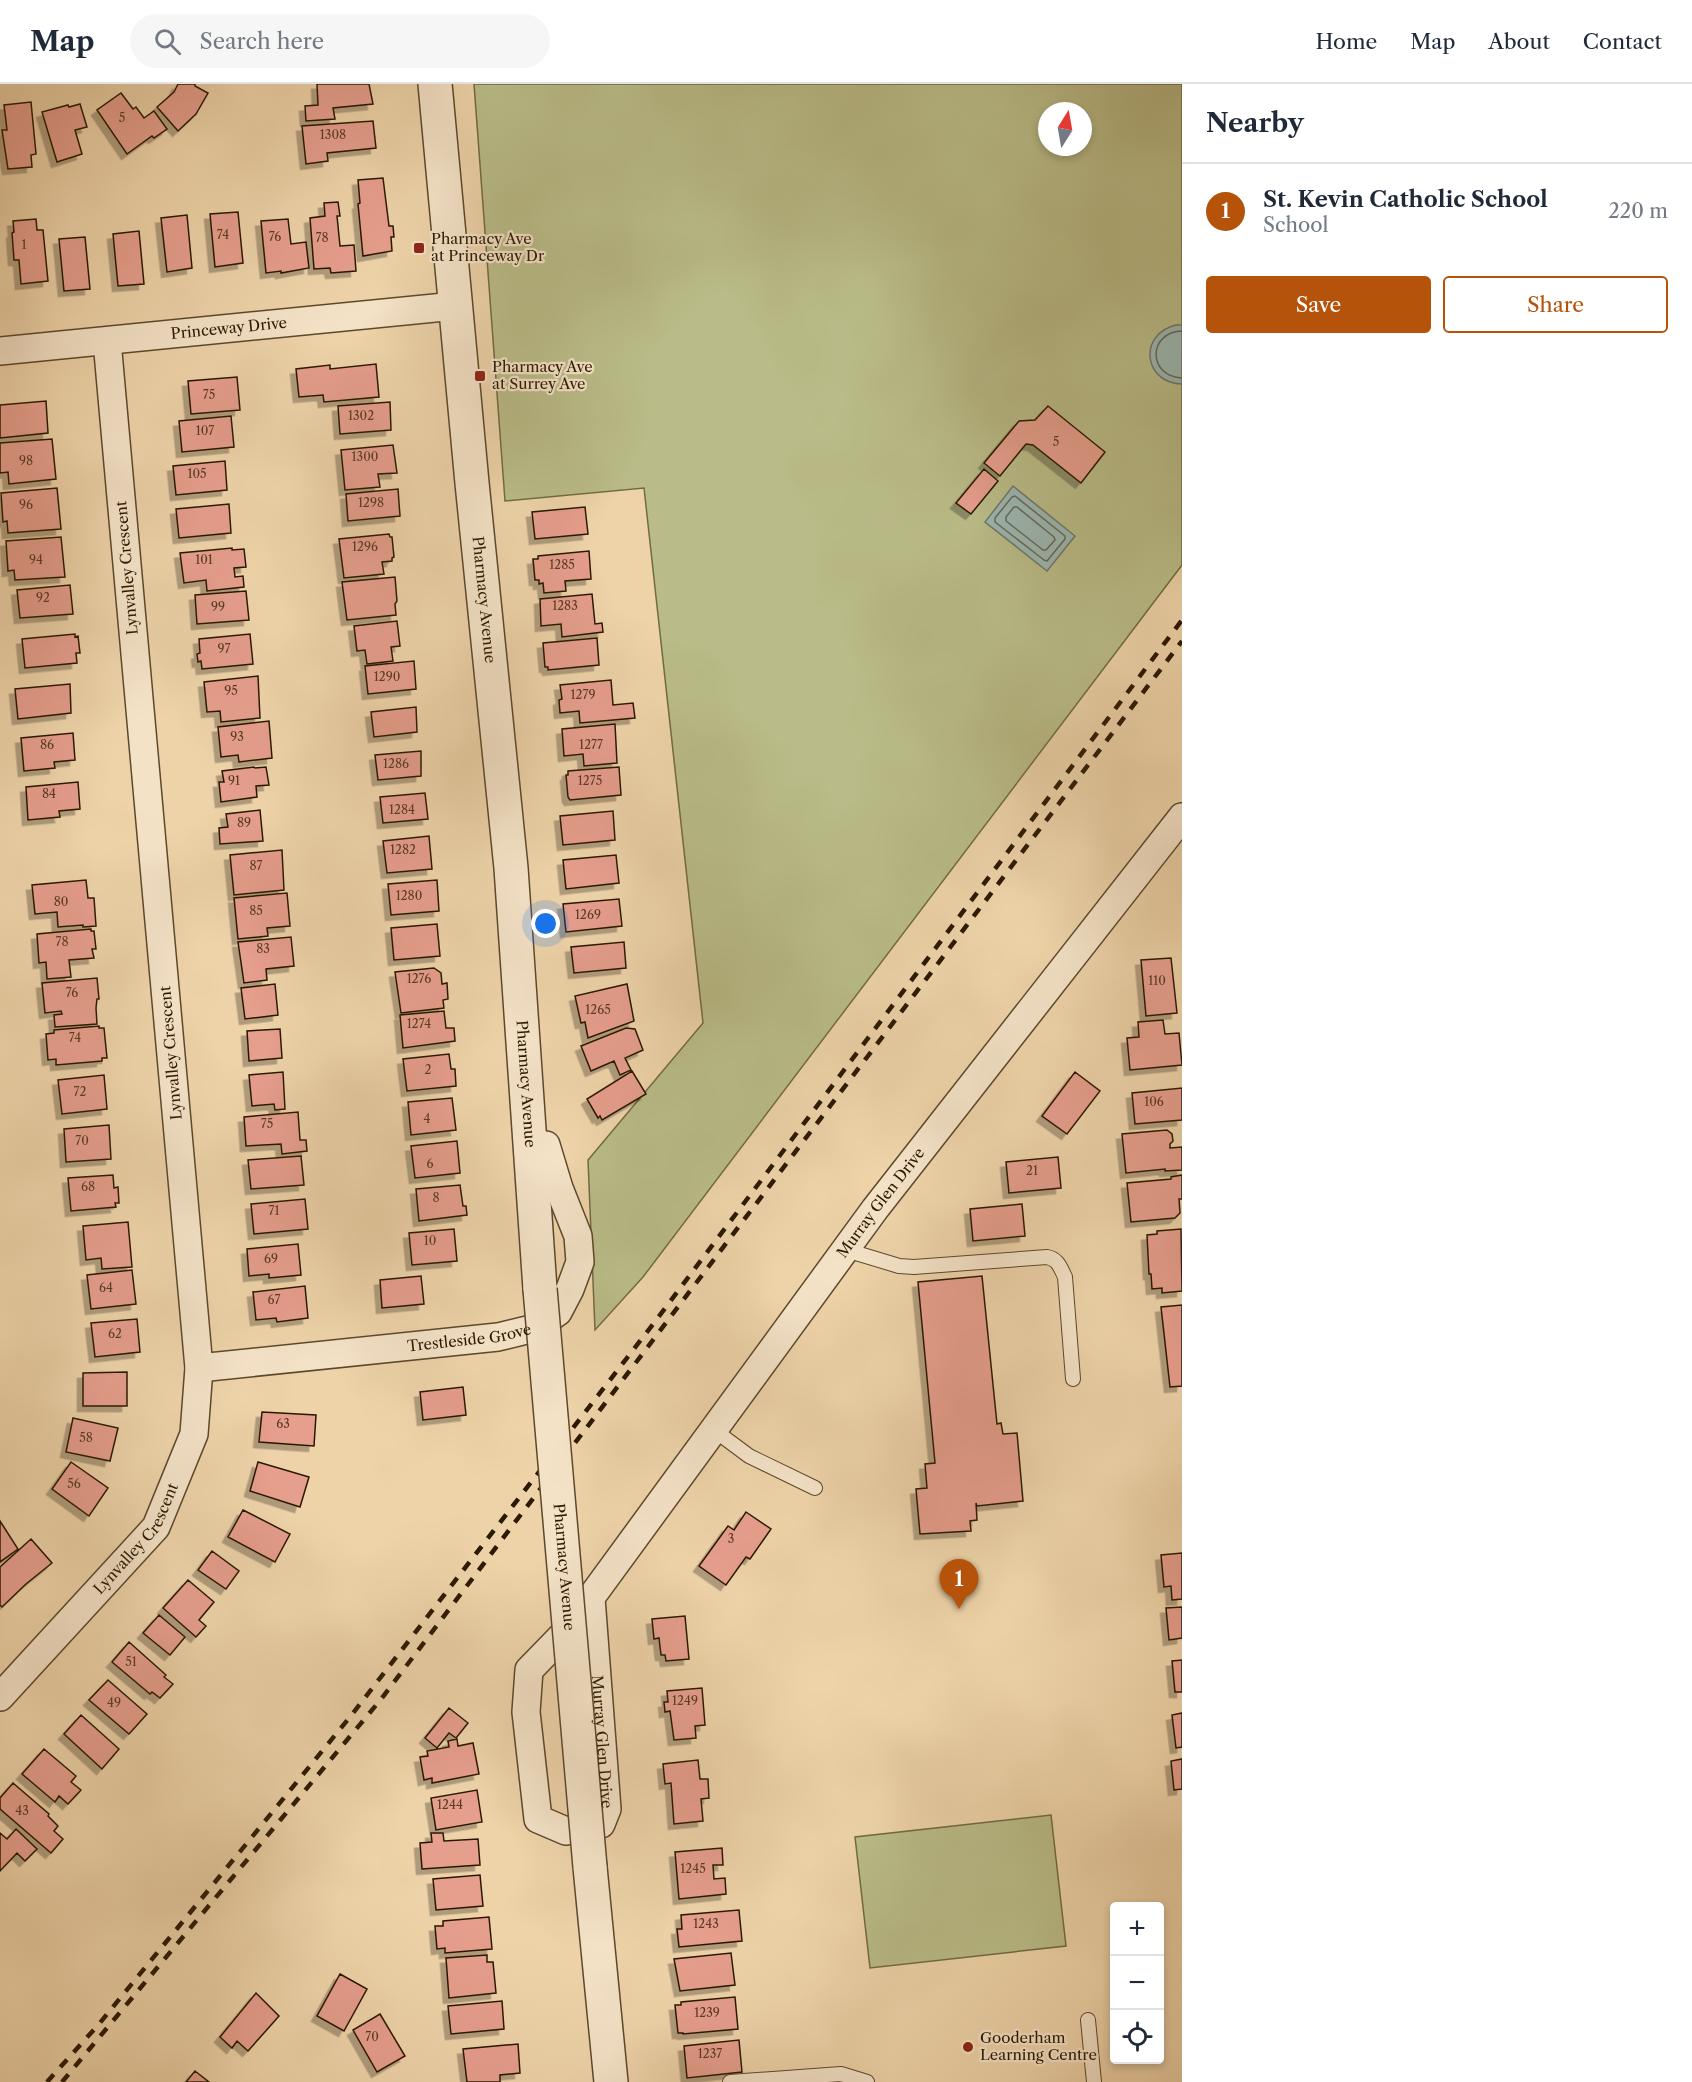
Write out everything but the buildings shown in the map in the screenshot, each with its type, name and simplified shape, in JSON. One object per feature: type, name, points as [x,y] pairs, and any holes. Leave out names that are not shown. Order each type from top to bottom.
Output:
[{"type":"street","name":"Pharmacy Avenue","points":[[435,84],[512,868],[540,1289],[611,2082]]},
{"type":"street","name":"Princeway Drive","points":[[0,351],[455,306]]},
{"type":"street","name":"Lynvalley Crescent","points":[[1,1695],[156,1527],[194,1434],[199,1368],[107,341]]},
{"type":"street","name":"Murray Glen Drive","points":[[591,1598],[607,1809],[601,1824],[566,1831],[538,1819],[526,1712],[529,1670],[565,1633],[875,1209],[1182,817]]},
{"type":"street","name":"Trestleside Grove","points":[[199,1368],[498,1337],[536,1328],[558,1312],[580,1262],[578,1236],[559,1188],[546,1145]]},
{"type":"lane","points":[[846,1250],[899,1266],[914,1267],[1053,1258],[1059,1264],[1065,1277],[1073,1379]]},
{"type":"lane","points":[[714,1430],[749,1456],[815,1488]]},
{"type":"lane","points":[[1088,2020],[1089,2081]]},
{"type":"lane","points":[[730,2082],[841,2074],[867,2082]]},
{"type":"green space","points":[[474,84],[1182,84],[1182,565],[643,1277],[595,1330],[588,1160],[703,1023],[644,488],[505,501]]},
{"type":"green space","points":[[1051,1815],[1066,1946],[870,1968],[855,1837]]},
{"type":"water","points":[[1182,325],[1182,384],[1169,382],[1159,376],[1150,358],[1155,338],[1164,330]]},
{"type":"water","points":[[1013,486],[1075,536],[1047,571],[985,522]]},
{"type":"railway","points":[[47,2082],[99,2024],[350,1717],[657,1319],[1182,620]]},
{"type":"railway","points":[[62,2082],[382,1698],[1182,641]]},
{"type":"place","name":"Pharmacy Ave at Princeway Dr","points":[[419,248]]},
{"type":"place","name":"Pharmacy Ave at Surrey Ave","points":[[480,376]]},
{"type":"place","name":"St. Kevin Catholic School","points":[[959,1609]]},
{"type":"place","name":"Gooderham Learning Centre","points":[[968,2047]]}]
